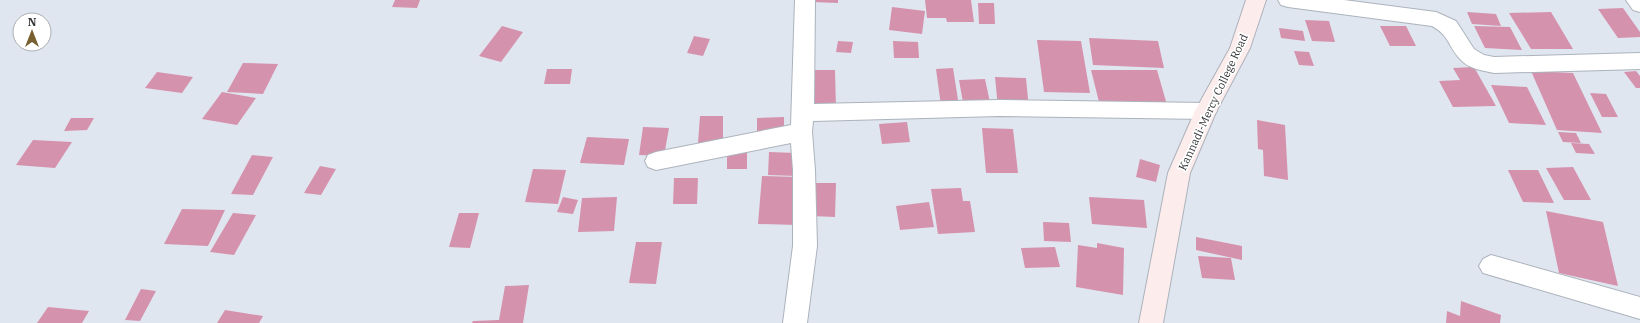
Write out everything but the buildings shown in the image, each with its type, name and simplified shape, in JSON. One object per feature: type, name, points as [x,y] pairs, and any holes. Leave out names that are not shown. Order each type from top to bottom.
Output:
[{"type":"main road","name":"Kannadi-Mercy College Road","points":[[1151,323],[1179,173],[1206,111],[1240,48],[1256,0]]},
{"type":"street","points":[[795,323],[805,246],[802,122],[805,0]]},
{"type":"street","points":[[1288,0],[1436,20],[1449,26],[1467,54],[1479,62],[1494,65],[1640,61]]},
{"type":"street","points":[[1636,0],[1640,5]]},
{"type":"street","points":[[656,161],[802,122],[914,109],[999,108],[1206,111]]},
{"type":"street","points":[[1491,266],[1640,308]]}]
